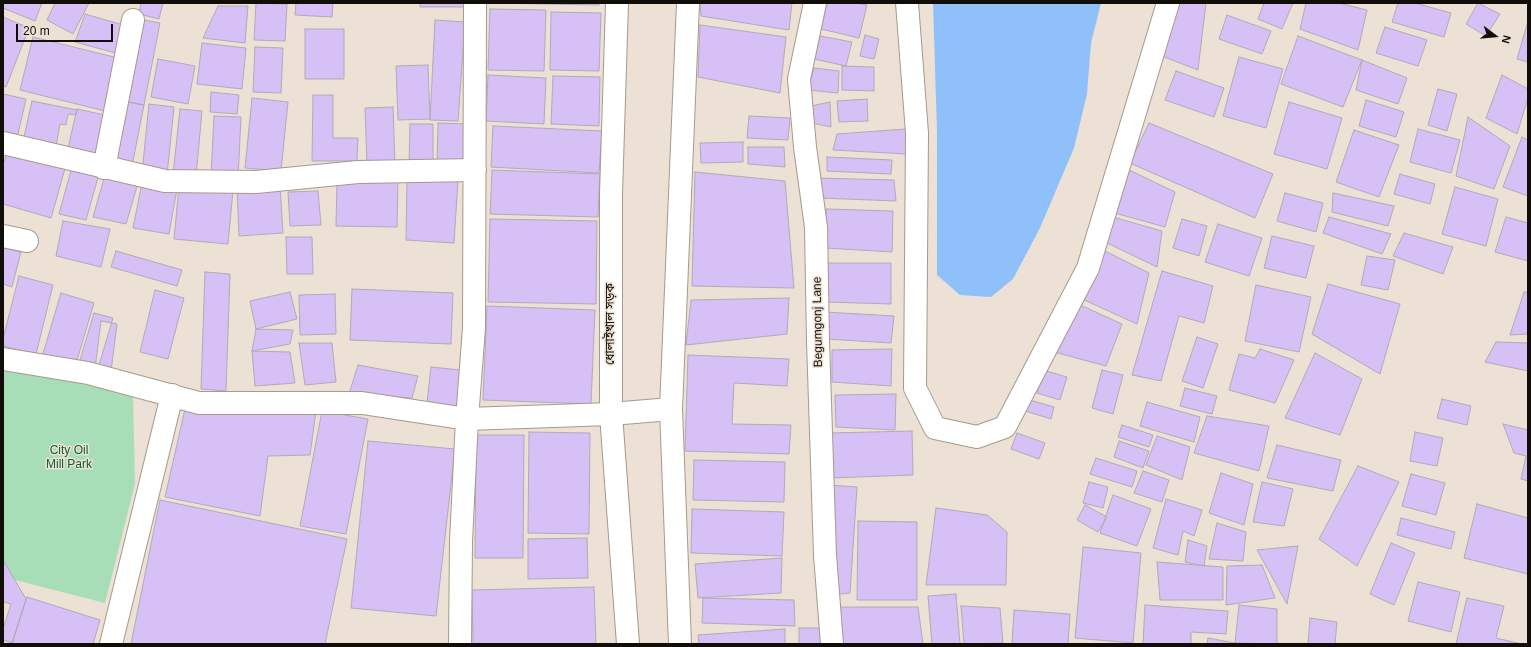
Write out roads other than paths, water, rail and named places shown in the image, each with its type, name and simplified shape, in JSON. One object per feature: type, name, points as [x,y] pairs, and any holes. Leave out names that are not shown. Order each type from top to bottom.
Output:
[{"type":"street","points":[[460,644],[461,541],[467,419],[474,328],[475,3]]},
{"type":"street","name":"ধোলাইখাল সড়ক","points":[[617,3],[611,194],[611,414],[628,644]]},
{"type":"street","points":[[680,644],[671,409],[688,3]]},
{"type":"street","name":"Begumgonj Lane","points":[[815,3],[798,79],[805,147],[816,227],[818,341],[825,547],[832,644]]},
{"type":"street","points":[[907,3],[917,133],[915,388],[935,428],[977,437],[1006,427],[1088,268],[1168,3]]},
{"type":"street","points":[[104,168],[133,20]]},
{"type":"street","points":[[3,143],[104,168],[165,181],[256,182],[358,172],[475,170]]},
{"type":"street","points":[[3,236],[27,241]]},
{"type":"street","points":[[3,359],[88,373],[200,403],[362,403],[467,419],[611,414],[671,409]]},
{"type":"street","points":[[111,644],[172,396]]},
{"type":"water","points":[[933,3],[1101,3],[1091,43],[1087,94],[1074,148],[1040,228],[1013,279],[991,297],[960,295],[937,275],[937,132]]},
{"type":"park label","name":"City Oil Mill Park","points":[[69,458]]}]
